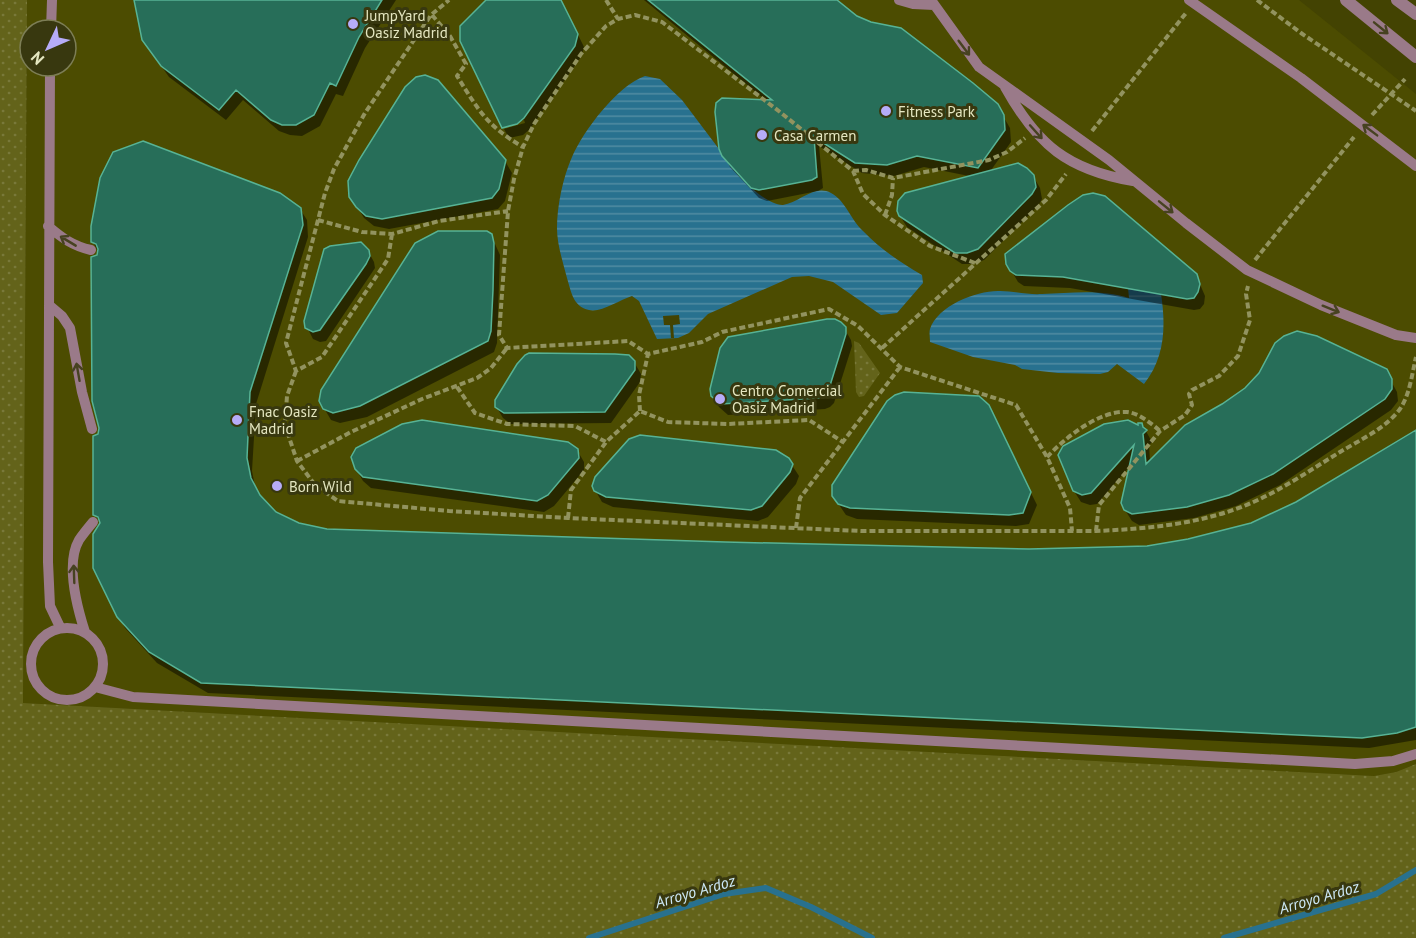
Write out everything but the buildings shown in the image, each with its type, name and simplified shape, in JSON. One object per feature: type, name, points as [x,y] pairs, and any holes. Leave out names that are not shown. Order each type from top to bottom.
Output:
[{"type":"street","points":[[1346,0],[1416,57]]},
{"type":"street","points":[[1397,0],[1416,15]]},
{"type":"lane","points":[[51,18],[52,0]]},
{"type":"lane","points":[[899,0],[913,4],[932,3],[979,67],[1084,141],[1247,270],[1302,297],[1395,335],[1416,338]]},
{"type":"lane","points":[[1192,1],[1364,125],[1416,166]]},
{"type":"lane","points":[[50,78],[48,562],[50,606],[60,627]]},
{"type":"lane","points":[[1003,84],[1020,114],[1045,142],[1067,161],[1089,170],[1136,182]]},
{"type":"lane","points":[[48,226],[63,240],[91,250]]},
{"type":"lane","points":[[49,305],[62,316],[70,328],[82,392],[93,429]]},
{"type":"lane","points":[[85,632],[76,605],[72,570],[78,542],[93,522]]},
{"type":"lane","points":[[60,627],[73,627],[85,632],[101,650],[104,663],[102,675],[95,687],[87,694],[76,699],[53,698],[35,682],[30,660],[33,648],[49,631],[60,627]]},
{"type":"lane","points":[[95,687],[133,697],[1331,763],[1393,761],[1416,754]]},
{"type":"path","points":[[449,0],[431,15],[365,113],[334,169],[325,194],[286,343],[296,371],[287,396],[285,425],[297,461],[315,485],[338,501],[568,518],[861,531],[1096,531],[1127,530],[1196,521],[1238,509],[1282,488],[1383,426],[1400,409],[1409,389],[1416,357]]},
{"type":"path","points":[[606,0],[618,19]]},
{"type":"path","points":[[1257,0],[1309,39],[1416,111]]},
{"type":"path","points":[[1084,141],[1192,1]]},
{"type":"path","points":[[431,15],[450,36],[466,64],[457,75],[481,115],[502,134],[524,147]]},
{"type":"path","points":[[507,348],[499,335],[508,211],[514,179],[524,147],[534,124],[581,54],[606,26],[618,19],[635,15],[662,22],[780,112],[853,171],[863,194],[885,215],[930,246],[975,263]]},
{"type":"path","points":[[1247,270],[1364,125],[1405,79]]},
{"type":"path","points":[[853,171],[866,170],[893,178],[989,160],[1007,152],[1026,138]]},
{"type":"path","points":[[882,348],[1046,200],[1067,174]]},
{"type":"path","points":[[885,215],[892,195],[893,178]]},
{"type":"path","points":[[318,220],[362,232],[392,234],[439,221],[508,211]]},
{"type":"path","points":[[296,371],[322,357],[388,259],[392,234]]},
{"type":"path","points":[[1096,531],[1099,505],[1160,431],[1185,416],[1192,405],[1189,394],[1192,390],[1219,376],[1238,356],[1250,320],[1246,294],[1249,285]]},
{"type":"path","points":[[297,461],[351,432],[422,399],[477,378],[491,368],[507,348],[628,341],[648,354],[702,342],[722,332],[829,309],[858,326],[900,367],[1016,405],[1047,457],[1070,508],[1072,531]]},
{"type":"path","points":[[640,411],[639,395],[648,354]]},
{"type":"path","points":[[796,528],[800,498],[900,367]]},
{"type":"path","points":[[457,387],[475,413],[507,424],[575,426],[606,442]]},
{"type":"path","points":[[568,518],[571,490],[606,442],[640,411]]},
{"type":"path","points":[[640,411],[668,422],[727,424],[809,420],[843,442]]},
{"type":"path","points":[[1047,457],[1065,438],[1102,417],[1128,412],[1149,422],[1160,431]]},
{"type":"shaded area","points":[[0,0],[27,0],[27,18],[18,18],[18,78],[27,78],[23,703],[1374,776],[1396,772],[1416,764],[1416,938],[0,938]]},
{"type":"shaded area","name":"Centro Comercial Oasiz Madrid","points":[[27,0],[1299,0],[1416,94],[1416,764],[1396,772],[1374,776],[23,703],[27,78],[78,78],[78,18],[27,18]]},
{"type":"shaded area","points":[[854,341],[859,343],[880,373],[864,396],[859,397],[856,392]]},
{"type":"water","points":[[645,76],[660,79],[682,100],[729,165],[756,192],[775,204],[783,205],[813,192],[831,193],[840,200],[876,244],[922,275],[923,283],[897,313],[881,315],[833,282],[809,276],[792,277],[708,314],[689,333],[678,338],[657,339],[639,301],[632,296],[599,310],[589,310],[579,306],[570,288],[557,234],[559,201],[566,173],[577,146],[602,110],[623,89]]},
{"type":"water","points":[[1128,288],[1161,294],[1163,330],[1160,353],[1144,384],[1117,364],[1108,372],[1100,374],[1022,369],[1015,365],[973,357],[930,342],[930,329],[934,320],[941,313],[970,296],[981,293],[991,291],[1037,294],[1075,292],[1129,298]]},
{"type":"pier","points":[[679,315],[680,324],[673,325],[674,338],[671,338],[670,325],[664,325],[663,316]]},
{"type":"waterway","name":"Arroyo Ardoz","points":[[1224,938],[1376,894],[1416,870]]},
{"type":"waterway","name":"Arroyo Ardoz","points":[[589,938],[724,894],[766,888],[811,907],[872,938]]},
{"type":"place","name":"JumpYard Oasiz Madrid","points":[[353,24]]},
{"type":"place","name":"Fitness Park","points":[[886,111]]},
{"type":"place","name":"Casa Carmen","points":[[762,135]]},
{"type":"place","name":"Centro Comercial Oasiz Madrid","points":[[720,399]]},
{"type":"place","name":"Fnac Oasiz Madrid","points":[[237,420]]},
{"type":"place","name":"Born Wild","points":[[277,486]]}]
